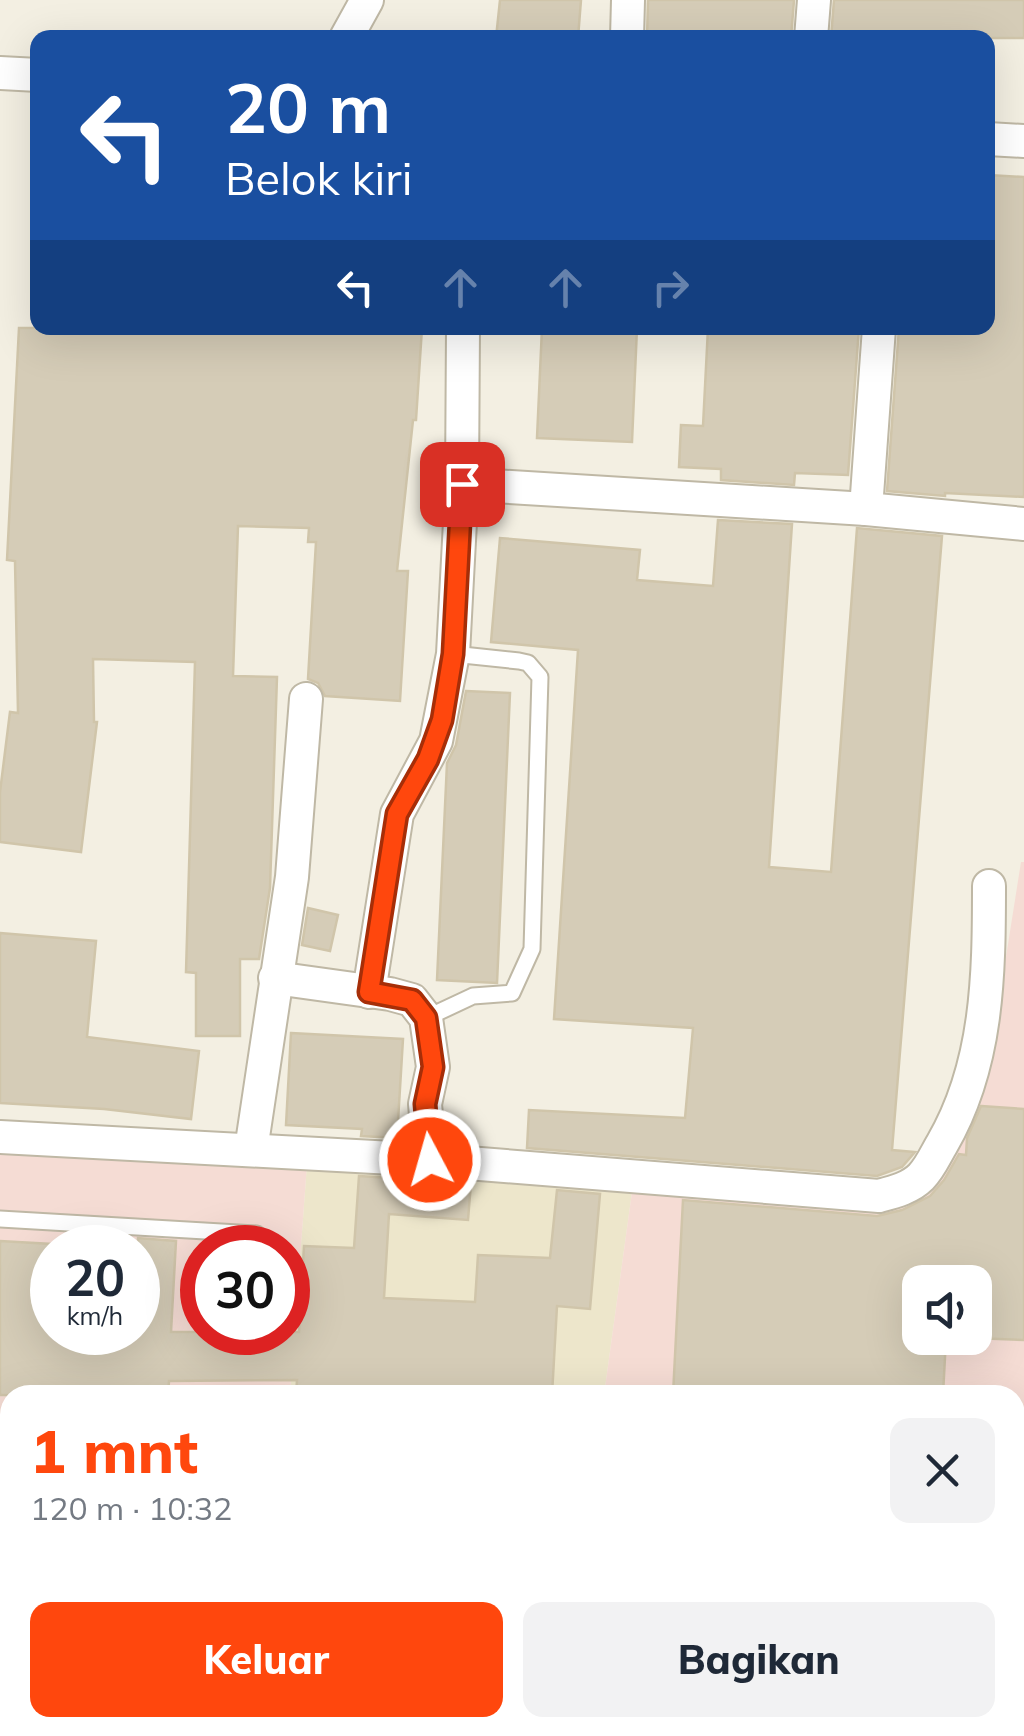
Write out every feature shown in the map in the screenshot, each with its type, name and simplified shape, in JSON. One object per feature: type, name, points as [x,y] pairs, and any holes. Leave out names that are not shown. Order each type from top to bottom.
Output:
[{"type":"street","points":[[350,30],[367,0]]},
{"type":"street","points":[[627,30],[628,0]]},
{"type":"street","points":[[812,30],[814,0]]},
{"type":"street","points":[[0,72],[30,74]]},
{"type":"street","points":[[995,140],[1024,141]]},
{"type":"street","points":[[369,992],[397,814],[436,741],[453,654],[462,484],[463,335]]},
{"type":"street","points":[[866,509],[878,335]]},
{"type":"street","points":[[462,484],[866,509],[1024,524]]},
{"type":"street","points":[[251,1150],[292,877],[306,699]]},
{"type":"street","points":[[0,1136],[430,1160],[879,1196],[901,1190],[922,1176],[952,1127],[973,1078],[989,958],[989,886]]},
{"type":"street","points":[[275,978],[412,1000],[426,1018],[433,1067],[425,1104],[430,1160]]},
{"type":"lane","points":[[426,1018],[473,996],[512,993],[532,949],[540,677],[528,663],[453,654]]},
{"type":"lane","points":[[0,1219],[180,1230]]},
{"type":"shaded area","points":[[1021,862],[1024,862],[1024,1385],[605,1385],[632,1192],[919,1191],[999,1001]]},
{"type":"shaded area","points":[[0,1152],[307,1164],[303,1225],[180,1225],[180,1355],[293,1355],[291,1385],[0,1385]]},
{"type":"shaded area","points":[[307,1164],[632,1192],[605,1385],[291,1385],[293,1355],[310,1355],[310,1225],[303,1225]]},
{"type":"building","points":[[500,0],[581,0],[579,30],[497,30]]},
{"type":"building","points":[[648,0],[794,0],[792,30],[647,30]]},
{"type":"building","points":[[834,0],[1024,0],[1024,38],[995,38],[995,30],[832,30]]},
{"type":"building","points":[[995,175],[1024,177],[1024,497],[887,491],[898,335],[995,335]]},
{"type":"building","points":[[19,328],[30,328],[30,335],[422,335],[416,420],[397,571],[408,571],[400,701],[325,696],[318,683],[308,679],[316,542],[308,542],[309,528],[238,526],[233,676],[277,677],[270,888],[259,959],[240,959],[240,1036],[196,1036],[196,973],[186,972],[195,662],[93,659],[97,722],[81,852],[0,842],[0,792],[10,712],[18,713],[15,561],[7,560]]},
{"type":"building","points":[[542,335],[637,335],[632,442],[537,438]]},
{"type":"building","points":[[708,335],[858,335],[848,475],[795,473],[794,485],[721,480],[721,469],[679,467],[681,425],[703,426]]},
{"type":"building","points":[[718,520],[792,524],[769,867],[831,872],[857,528],[942,536],[892,1150],[915,1152],[902,1167],[877,1176],[527,1148],[529,1110],[685,1118],[693,1028],[554,1019],[578,650],[491,642],[500,538],[640,550],[637,580],[713,586]]},
{"type":"building","points":[[466,691],[510,693],[497,983],[437,980],[447,763],[456,745]]},
{"type":"building","points":[[308,908],[338,915],[330,951],[302,945]]},
{"type":"building","points":[[0,933],[96,941],[87,1037],[199,1051],[191,1119],[0,1103]]},
{"type":"building","points":[[291,1033],[403,1039],[397,1138],[361,1136],[362,1129],[286,1125]]},
{"type":"building","points":[[981,1106],[1024,1109],[1024,1340],[992,1339],[992,1265],[902,1265],[902,1355],[945,1355],[944,1385],[674,1385],[683,1200],[877,1216],[902,1210],[930,1196],[959,1154],[966,1155],[967,1138]]},
{"type":"building","points":[[359,1176],[471,1183],[468,1220],[389,1214],[384,1298],[475,1302],[478,1255],[550,1258],[557,1190],[600,1194],[590,1309],[557,1306],[553,1385],[297,1385],[297,1380],[0,1385],[0,1241],[30,1243],[30,1355],[160,1355],[160,1240],[176,1241],[171,1332],[180,1332],[180,1355],[310,1355],[310,1246],[354,1248]]},
{"type":"route","points":[[430,1160],[425,1104],[433,1067],[426,1018],[412,1000],[369,992],[397,814],[428,759],[442,720],[453,654],[462,484]]}]
